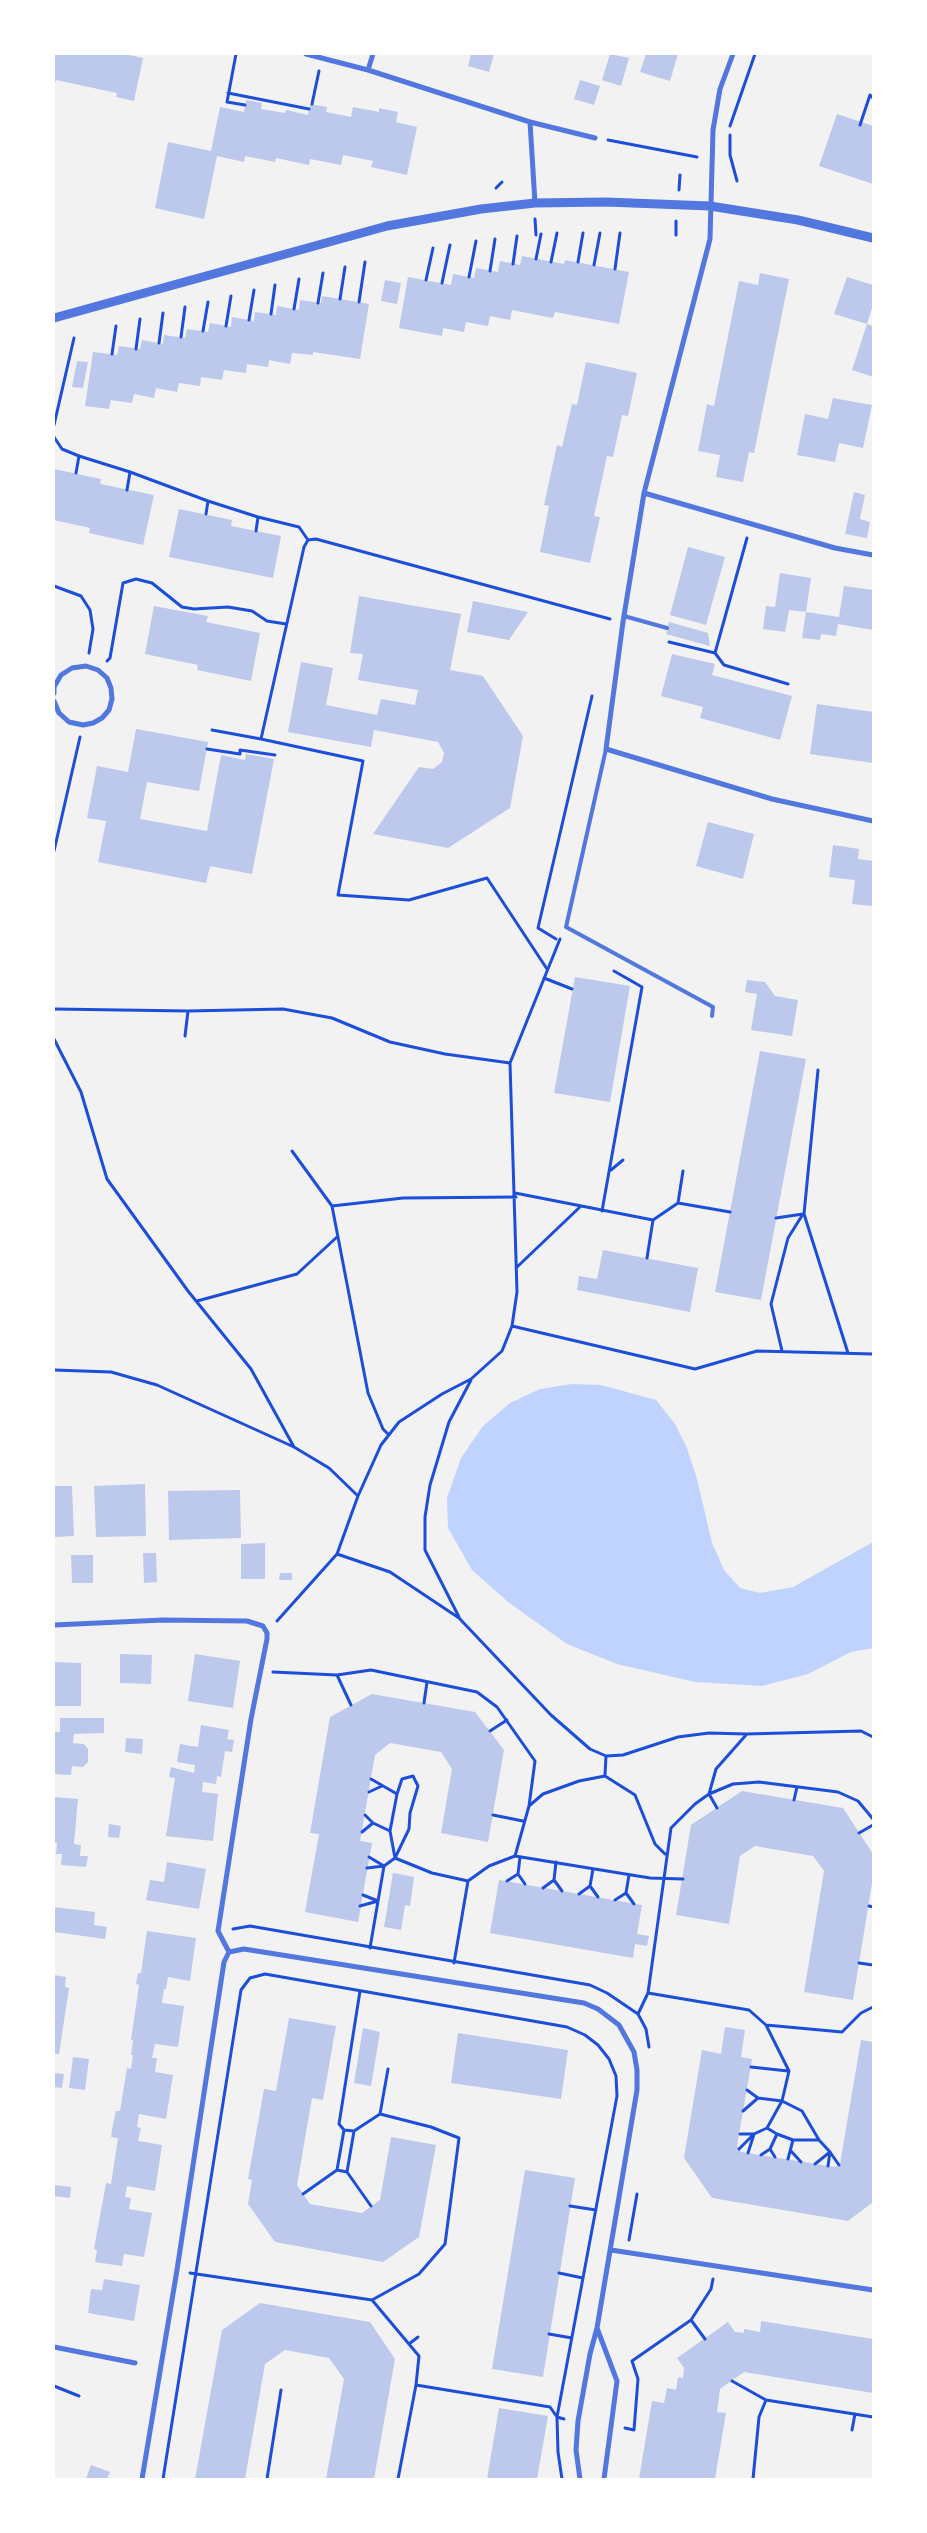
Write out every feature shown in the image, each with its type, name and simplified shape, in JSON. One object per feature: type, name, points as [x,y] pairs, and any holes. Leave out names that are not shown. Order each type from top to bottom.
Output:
[{"type":"street","points":[[306,54],[368,70],[530,122],[595,138]]},
{"type":"street","points":[[368,70],[373,54]]},
{"type":"street","points":[[733,54],[720,88],[712,130],[710,239],[644,493],[623,619],[606,749],[772,800],[873,820]]},
{"type":"street","points":[[530,122],[535,203]]},
{"type":"street","points":[[54,318],[387,226],[481,209],[535,203],[606,202],[710,206],[798,220],[873,238]]},
{"type":"street","points":[[644,493],[835,548],[873,555]]},
{"type":"street","points":[[54,693],[54,687],[61,675],[72,668],[86,666],[98,670],[107,678],[112,688],[111,704],[102,718],[93,723],[83,725],[69,722],[59,713],[54,701]]},
{"type":"street","points":[[54,1625],[164,1620],[246,1621],[263,1626],[268,1639],[251,1719],[218,1931],[229,1952]]},
{"type":"street","points":[[229,1952],[244,1949],[584,2004],[610,2016],[628,2038],[634,2052],[637,2070],[636,2090],[597,2328],[590,2354],[578,2421],[576,2450],[580,2479]]},
{"type":"street","points":[[142,2479],[177,2270],[224,1962],[229,1952]]},
{"type":"street","points":[[610,2250],[873,2290]]},
{"type":"street","points":[[597,2328],[617,2381],[604,2479]]},
{"type":"street","points":[[54,2347],[135,2363]]},
{"type":"lane","points":[[623,619],[667,628]]},
{"type":"lane","points":[[606,749],[566,927],[713,1007],[712,1016]]},
{"type":"path","points":[[236,54],[227,102],[245,106]]},
{"type":"path","points":[[737,181],[730,155],[730,128],[755,54]]},
{"type":"path","points":[[312,104],[322,58]]},
{"type":"path","points":[[228,93],[309,109]]},
{"type":"path","points":[[860,125],[870,95],[873,98]]},
{"type":"path","points":[[595,138],[711,159]]},
{"type":"path","points":[[496,188],[502,182]]},
{"type":"path","points":[[676,221],[676,235]]},
{"type":"path","points":[[551,262],[557,233]]},
{"type":"path","points":[[578,262],[584,233]]},
{"type":"path","points":[[594,265],[600,233]]},
{"type":"path","points":[[615,269],[620,233]]},
{"type":"path","points":[[536,259],[541,234]]},
{"type":"path","points":[[513,264],[518,236]]},
{"type":"path","points":[[490,271],[495,239]]},
{"type":"path","points":[[469,277],[476,241]]},
{"type":"path","points":[[442,283],[450,245]]},
{"type":"path","points":[[426,280],[433,248]]},
{"type":"path","points":[[359,302],[365,262]]},
{"type":"path","points":[[340,299],[345,267]]},
{"type":"path","points":[[318,303],[323,273]]},
{"type":"path","points":[[294,308],[299,279]]},
{"type":"path","points":[[271,314],[275,285]]},
{"type":"path","points":[[249,320],[254,290]]},
{"type":"path","points":[[226,326],[231,296]]},
{"type":"path","points":[[203,331],[208,302]]},
{"type":"path","points":[[181,337],[185,307]]},
{"type":"path","points":[[159,343],[163,313]]},
{"type":"path","points":[[136,349],[140,320]]},
{"type":"path","points":[[112,354],[116,326]]},
{"type":"path","points":[[54,425],[74,338]]},
{"type":"path","points":[[54,437],[62,449],[79,456],[130,472],[208,502],[299,527],[308,540]]},
{"type":"path","points":[[76,473],[79,456]]},
{"type":"path","points":[[127,490],[130,472]]},
{"type":"path","points":[[206,514],[208,502]]},
{"type":"path","points":[[256,531],[258,517]]},
{"type":"path","points":[[716,653],[751,525]]},
{"type":"path","points":[[308,540],[326,541],[623,619]]},
{"type":"path","points":[[261,739],[304,547],[308,540]]},
{"type":"path","points":[[98,670],[110,658],[124,583],[136,579],[152,582],[172,601],[182,607],[194,610],[228,607],[252,611],[267,621],[286,624]]},
{"type":"path","points":[[54,586],[81,596],[90,610],[93,629],[86,666]]},
{"type":"path","points":[[659,640],[716,653],[724,665],[788,684]]},
{"type":"path","points":[[568,945],[538,928],[592,696]]},
{"type":"path","points":[[212,730],[363,761],[338,895],[409,900],[486,878],[547,969]]},
{"type":"path","points":[[207,749],[240,754],[240,750],[275,755]]},
{"type":"path","points":[[54,851],[76,753]]},
{"type":"path","points":[[266,1633],[337,1554],[358,1496],[381,1445],[399,1422],[442,1394],[472,1379],[502,1351],[512,1326],[517,1292],[516,1195],[510,1063],[560,941]]},
{"type":"path","points":[[602,1211],[642,987],[609,969]]},
{"type":"path","points":[[544,978],[572,989]]},
{"type":"path","points":[[54,1008],[188,1011],[283,1009],[332,1018],[390,1042],[445,1054],[510,1063]]},
{"type":"path","points":[[186,1036],[188,1011]]},
{"type":"path","points":[[54,1039],[81,1092],[107,1179],[197,1301],[251,1368],[294,1447]]},
{"type":"path","points":[[818,1070],[804,1214],[848,1353]]},
{"type":"path","points":[[292,1151],[332,1206],[368,1393],[383,1429],[389,1435]]},
{"type":"path","points":[[610,1170],[623,1160]]},
{"type":"path","points":[[678,1203],[684,1171]]},
{"type":"path","points":[[332,1206],[402,1198],[516,1195],[653,1220],[678,1203],[730,1212]]},
{"type":"path","points":[[517,1267],[581,1206]]},
{"type":"path","points":[[776,1218],[804,1214]]},
{"type":"path","points":[[782,1351],[771,1304],[788,1238],[804,1214]]},
{"type":"path","points":[[647,1258],[653,1220]]},
{"type":"path","points":[[197,1301],[297,1274],[337,1236]]},
{"type":"path","points":[[512,1326],[695,1369],[757,1351],[873,1354]]},
{"type":"path","points":[[54,1370],[111,1372],[156,1385],[294,1447],[329,1468],[358,1496]]},
{"type":"path","points":[[459,1618],[425,1550],[424,1517],[430,1485],[449,1422],[472,1379]]},
{"type":"path","points":[[337,1554],[390,1572],[459,1618],[551,1715],[590,1749],[606,1756],[623,1755],[678,1737],[709,1732],[746,1734],[861,1731],[873,1737]]},
{"type":"path","points":[[260,1672],[337,1675],[371,1670],[477,1692],[497,1707],[535,1761],[529,1806],[523,1820],[516,1856]]},
{"type":"path","points":[[337,1675],[351,1705]]},
{"type":"path","points":[[424,1703],[428,1682]]},
{"type":"path","points":[[490,1731],[507,1720]]},
{"type":"path","points":[[717,1808],[709,1794],[716,1769],[746,1734]]},
{"type":"path","points":[[605,1776],[606,1756]]},
{"type":"path","points":[[367,1868],[384,1866],[396,1858],[410,1830],[410,1813],[418,1786],[413,1776],[402,1779],[390,1831],[396,1858]]},
{"type":"path","points":[[529,1806],[542,1794],[578,1781],[605,1776],[635,1795],[655,1844],[665,1854]]},
{"type":"path","points":[[371,1779],[398,1794]]},
{"type":"path","points":[[638,2014],[648,1993],[665,1854],[671,1828],[709,1794],[733,1784],[759,1782],[838,1792],[858,1801],[873,1819]]},
{"type":"path","points":[[369,1792],[383,1786]]},
{"type":"path","points":[[794,1800],[797,1787]]},
{"type":"path","points":[[365,1815],[373,1823],[390,1831]]},
{"type":"path","points":[[493,1815],[523,1820]]},
{"type":"path","points":[[362,1832],[373,1823]]},
{"type":"path","points":[[859,1833],[873,1825]]},
{"type":"path","points":[[454,1963],[468,1881],[489,1866],[516,1856],[629,1875],[683,1879]]},
{"type":"path","points":[[369,1857],[384,1866]]},
{"type":"path","points":[[520,1857],[518,1874],[526,1884]]},
{"type":"path","points":[[396,1858],[432,1873],[468,1881]]},
{"type":"path","points":[[556,1862],[554,1880],[562,1891]]},
{"type":"path","points":[[370,1948],[384,1866]]},
{"type":"path","points":[[579,1894],[590,1886],[593,1869]]},
{"type":"path","points":[[507,1882],[518,1874]]},
{"type":"path","points":[[629,1875],[626,1893],[634,1904]]},
{"type":"path","points":[[543,1888],[554,1880]]},
{"type":"path","points":[[590,1886],[598,1897]]},
{"type":"path","points":[[615,1900],[626,1893]]},
{"type":"path","points":[[363,1895],[378,1901]]},
{"type":"path","points":[[360,1906],[378,1901]]},
{"type":"path","points":[[868,1906],[873,1907]]},
{"type":"path","points":[[218,1931],[250,1926],[454,1963],[590,1985],[607,1993],[638,2014],[646,2029],[651,2055]]},
{"type":"path","points":[[859,1963],[873,1965]]},
{"type":"path","points":[[163,2479],[241,1990],[250,1978],[265,1974],[567,2027],[585,2035],[598,2045],[609,2059],[616,2076],[617,2096],[557,2417],[558,2452],[562,2479]]},
{"type":"path","points":[[354,2132],[344,2130],[339,2124],[360,1990]]},
{"type":"path","points":[[648,1993],[749,2010],[766,2025],[789,2071],[782,2101],[767,2128],[754,2134],[739,2149]]},
{"type":"path","points":[[766,2025],[842,2032],[860,2013],[873,2007]]},
{"type":"path","points":[[751,2067],[789,2071]]},
{"type":"path","points":[[347,2172],[354,2132],[380,2114],[388,2069]]},
{"type":"path","points":[[747,2090],[758,2098],[782,2101],[802,2111],[819,2140],[839,2165]]},
{"type":"path","points":[[743,2111],[758,2098]]},
{"type":"path","points":[[177,2270],[372,2300],[419,2274],[445,2244],[459,2138],[431,2127],[380,2114]]},
{"type":"path","points":[[767,2128],[793,2140],[819,2140]]},
{"type":"path","points":[[303,2194],[337,2170],[344,2130]]},
{"type":"path","points":[[740,2134],[754,2134]]},
{"type":"path","points":[[748,2153],[754,2134]]},
{"type":"path","points":[[761,2155],[770,2149],[777,2134]]},
{"type":"path","points":[[788,2159],[793,2140]]},
{"type":"path","points":[[770,2149],[774,2157]]},
{"type":"path","points":[[791,2151],[801,2162]]},
{"type":"path","points":[[814,2164],[830,2152]]},
{"type":"path","points":[[828,2166],[830,2152]]},
{"type":"path","points":[[337,2170],[347,2172],[371,2206]]},
{"type":"path","points":[[627,2252],[638,2184]]},
{"type":"path","points":[[570,2206],[596,2210]]},
{"type":"path","points":[[612,2427],[634,2430],[638,2380],[632,2361],[691,2320],[711,2289],[715,2266]]},
{"type":"path","points":[[559,2273],[583,2278]]},
{"type":"path","points":[[372,2300],[419,2356],[416,2384],[398,2479]]},
{"type":"path","points":[[691,2320],[705,2339]]},
{"type":"path","points":[[549,2334],[572,2338]]},
{"type":"path","points":[[409,2344],[418,2337]]},
{"type":"path","points":[[732,2381],[766,2400],[873,2417]]},
{"type":"path","points":[[416,2384],[550,2407],[557,2417],[578,2421]]},
{"type":"path","points":[[54,2386],[79,2396]]},
{"type":"path","points":[[267,2479],[280,2390]]},
{"type":"path","points":[[753,2479],[759,2417],[766,2400]]},
{"type":"path","points":[[852,2430],[855,2414]]},
{"type":"water","points":[[572,1384],[601,1385],[656,1400],[675,1424],[687,1448],[697,1479],[712,1543],[724,1570],[740,1588],[760,1593],[793,1587],[873,1542],[873,1648],[851,1652],[808,1674],[762,1686],[695,1682],[617,1664],[567,1644],[508,1602],[472,1570],[448,1528],[447,1498],[461,1458],[483,1426],[510,1403],[540,1389]]},
{"type":"building","points":[[54,54],[125,54],[143,58],[134,101],[116,97],[117,93],[56,80],[54,86]]},
{"type":"building","points":[[471,54],[494,54],[489,72],[468,66]]},
{"type":"building","points":[[610,54],[629,58],[621,86],[602,80]]},
{"type":"building","points":[[646,54],[678,54],[670,81],[640,72]]},
{"type":"building","points":[[580,80],[600,86],[594,105],[574,99]]},
{"type":"building","points":[[246,100],[262,103],[261,109],[285,113],[286,110],[308,115],[310,104],[327,107],[326,112],[351,117],[353,107],[379,112],[379,108],[398,112],[396,122],[417,127],[407,175],[371,167],[373,161],[343,155],[341,165],[310,159],[309,165],[276,158],[275,162],[245,156],[244,162],[217,156],[204,219],[155,208],[168,142],[211,151],[220,107],[244,112]]},
{"type":"building","points":[[837,114],[873,126],[873,184],[819,166]]},
{"type":"building","points":[[522,256],[564,264],[565,260],[629,272],[619,324],[555,312],[553,318],[512,310],[510,320],[490,316],[488,326],[466,322],[464,332],[443,328],[442,336],[399,328],[408,277],[451,285],[453,274],[474,278],[476,268],[498,272],[500,261],[520,265]]},
{"type":"building","points":[[760,273],[789,279],[754,453],[749,452],[743,482],[716,477],[720,455],[698,451],[707,404],[714,406],[739,281],[758,285]]},
{"type":"building","points":[[847,277],[873,285],[873,305],[867,324],[834,314]]},
{"type":"building","points":[[385,280],[401,283],[397,304],[381,301]]},
{"type":"building","points":[[322,296],[369,304],[360,359],[313,352],[313,355],[292,353],[290,364],[269,360],[268,367],[247,364],[246,373],[224,370],[222,380],[201,377],[200,386],[179,383],[177,392],[156,388],[154,398],[134,394],[132,403],[111,400],[109,409],[85,406],[93,352],[117,355],[119,346],[140,349],[142,340],[163,344],[164,335],[185,338],[187,329],[208,332],[210,323],[231,327],[232,317],[254,321],[255,312],[276,315],[277,306],[299,310],[300,300],[321,303]]},
{"type":"building","points":[[867,324],[873,326],[873,377],[852,370]]},
{"type":"building","points":[[77,361],[88,362],[83,388],[72,387]]},
{"type":"building","points":[[586,362],[637,373],[628,416],[622,415],[613,457],[607,456],[594,516],[600,517],[590,563],[540,552],[549,506],[544,505],[557,445],[562,447],[572,404],[577,405]]},
{"type":"building","points":[[833,398],[872,405],[863,448],[839,443],[835,462],[797,455],[805,414],[828,419]]},
{"type":"building","points":[[54,469],[101,479],[100,484],[154,495],[143,545],[89,533],[90,528],[54,520]]},
{"type":"building","points":[[854,492],[865,495],[860,519],[870,522],[867,538],[845,534]]},
{"type":"building","points":[[179,509],[232,520],[231,526],[281,536],[273,578],[169,557]]},
{"type":"building","points":[[688,547],[725,557],[706,625],[670,615]]},
{"type":"building","points":[[780,573],[811,578],[806,612],[789,610],[785,632],[763,629],[766,606],[775,607]]},
{"type":"building","points":[[844,586],[873,590],[873,630],[838,624],[836,636],[821,634],[820,640],[802,638],[806,612],[839,617]]},
{"type":"building","points":[[359,596],[461,614],[450,670],[483,676],[523,736],[510,808],[448,848],[373,834],[419,767],[433,769],[442,762],[444,753],[438,742],[374,730],[371,747],[288,732],[301,662],[333,668],[326,705],[377,715],[381,699],[415,705],[418,690],[358,680],[363,654],[350,653]]},
{"type":"building","points":[[473,601],[528,612],[509,640],[467,632]]},
{"type":"building","points":[[154,606],[208,616],[206,622],[260,633],[251,681],[197,670],[198,665],[145,654]]},
{"type":"building","points":[[669,622],[708,633],[710,646],[666,634]]},
{"type":"building","points":[[672,654],[715,664],[712,675],[792,696],[780,740],[700,718],[703,707],[661,696]]},
{"type":"building","points":[[817,704],[873,712],[873,763],[810,754]]},
{"type":"building","points":[[136,729],[208,742],[199,791],[147,782],[140,819],[207,831],[221,755],[245,760],[246,754],[274,759],[252,874],[210,866],[206,883],[98,862],[106,821],[87,818],[97,766],[128,772]]},
{"type":"building","points":[[708,822],[754,834],[743,879],[696,866]]},
{"type":"building","points":[[833,845],[859,849],[858,859],[873,861],[873,906],[852,904],[855,880],[829,877]]},
{"type":"building","points":[[575,977],[630,986],[610,1102],[554,1093]]},
{"type":"building","points":[[747,980],[765,982],[775,996],[798,1000],[792,1036],[751,1030],[757,994],[745,992]]},
{"type":"building","points":[[760,1051],[806,1059],[761,1300],[715,1292]]},
{"type":"building","points":[[603,1250],[698,1268],[690,1312],[577,1290],[579,1276],[597,1279]]},
{"type":"building","points":[[145,1484],[146,1536],[96,1537],[94,1486]]},
{"type":"building","points":[[54,1486],[72,1486],[74,1536],[54,1537]]},
{"type":"building","points":[[240,1490],[241,1538],[169,1540],[168,1491]]},
{"type":"building","points":[[265,1543],[265,1579],[241,1579],[241,1544]]},
{"type":"building","points":[[143,1553],[156,1553],[157,1582],[144,1583]]},
{"type":"building","points":[[71,1555],[93,1555],[93,1583],[72,1583]]},
{"type":"building","points":[[280,1573],[292,1573],[292,1580],[279,1580]]},
{"type":"building","points":[[120,1654],[152,1655],[151,1684],[120,1683]]},
{"type":"building","points":[[195,1654],[240,1661],[233,1708],[188,1701]]},
{"type":"building","points":[[54,1662],[81,1663],[81,1706],[54,1706]]},
{"type":"building","points":[[372,1694],[475,1712],[504,1750],[488,1842],[441,1833],[452,1769],[441,1752],[390,1743],[375,1755],[360,1841],[372,1843],[358,1922],[305,1912],[319,1834],[310,1833],[330,1717]]},
{"type":"building","points":[[60,1718],[104,1718],[104,1733],[74,1734],[73,1743],[84,1744],[88,1749],[88,1762],[83,1767],[72,1766],[71,1775],[54,1774],[54,1732],[60,1732]]},
{"type":"building","points":[[201,1725],[229,1730],[227,1739],[234,1740],[232,1752],[225,1751],[221,1777],[217,1776],[216,1784],[203,1782],[202,1792],[218,1794],[213,1841],[166,1836],[175,1778],[169,1777],[171,1767],[194,1773],[195,1765],[177,1762],[180,1744],[198,1747]]},
{"type":"building","points":[[126,1738],[143,1739],[142,1754],[125,1752]]},
{"type":"building","points":[[742,1791],[843,1808],[873,1854],[873,1877],[853,2000],[804,1992],[824,1871],[813,1856],[755,1846],[740,1856],[729,1924],[676,1915],[691,1825]]},
{"type":"building","points":[[54,1797],[78,1799],[74,1844],[81,1845],[80,1856],[88,1856],[86,1867],[61,1865],[62,1854],[56,1854],[57,1843],[54,1843]]},
{"type":"building","points":[[109,1824],[121,1826],[119,1838],[108,1837]]},
{"type":"building","points":[[167,1862],[206,1869],[199,1909],[146,1900],[150,1880],[164,1882]]},
{"type":"building","points":[[393,1873],[414,1877],[410,1906],[405,1905],[401,1930],[384,1927]]},
{"type":"building","points":[[499,1880],[642,1905],[637,1934],[649,1936],[647,1946],[635,1944],[633,1958],[490,1933]]},
{"type":"building","points":[[54,1907],[95,1912],[94,1925],[107,1927],[105,1939],[54,1932]]},
{"type":"building","points":[[147,1931],[196,1938],[190,1981],[168,1977],[166,1989],[164,1989],[162,2003],[184,2006],[178,2047],[155,2044],[152,2058],[157,2058],[155,2072],[173,2075],[166,2119],[139,2114],[137,2127],[141,2128],[138,2141],[162,2145],[155,2191],[127,2186],[125,2197],[131,2198],[129,2209],[152,2213],[144,2257],[124,2254],[122,2266],[95,2262],[97,2250],[94,2249],[106,2183],[111,2184],[118,2138],[111,2137],[113,2124],[116,2111],[120,2111],[127,2068],[131,2069],[133,2040],[131,2040],[139,1985],[136,1984],[138,1973],[141,1973]]},
{"type":"building","points":[[54,1975],[66,1977],[65,1987],[69,1988],[59,2054],[54,2054]]},
{"type":"building","points":[[289,2018],[336,2026],[323,2100],[312,2098],[297,2185],[310,2204],[362,2213],[380,2200],[391,2137],[436,2145],[419,2237],[383,2262],[275,2242],[248,2204],[252,2180],[248,2179],[264,2089],[276,2091]]},
{"type":"building","points":[[725,2027],[745,2030],[741,2057],[752,2059],[737,2146],[741,2152],[835,2167],[840,2164],[861,2040],[873,2042],[873,2202],[848,2221],[712,2198],[684,2158],[702,2050],[721,2054]]},
{"type":"building","points":[[363,2028],[380,2032],[371,2086],[354,2083]]},
{"type":"building","points":[[458,2033],[568,2050],[561,2099],[451,2083]]},
{"type":"building","points":[[73,2057],[89,2059],[85,2090],[69,2088]]},
{"type":"building","points":[[54,2073],[64,2074],[62,2088],[54,2087]]},
{"type":"building","points":[[525,2170],[575,2178],[543,2377],[492,2369]]},
{"type":"building","points":[[54,2185],[71,2187],[70,2198],[54,2196]]},
{"type":"building","points":[[104,2279],[140,2285],[134,2321],[88,2313],[91,2289],[102,2290]]},
{"type":"building","points":[[260,2303],[370,2322],[395,2359],[374,2479],[326,2479],[344,2379],[329,2358],[285,2350],[265,2364],[245,2479],[195,2479],[222,2330]]},
{"type":"building","points":[[761,2321],[873,2339],[873,2393],[744,2372],[720,2389],[717,2412],[726,2413],[715,2479],[639,2479],[652,2401],[664,2403],[667,2388],[676,2390],[678,2377],[683,2378],[684,2368],[677,2358],[728,2322],[735,2332],[744,2333],[744,2329],[760,2332]]},
{"type":"building","points":[[499,2408],[548,2416],[537,2479],[487,2479]]},
{"type":"building","points":[[91,2465],[110,2472],[107,2479],[86,2479]]}]
